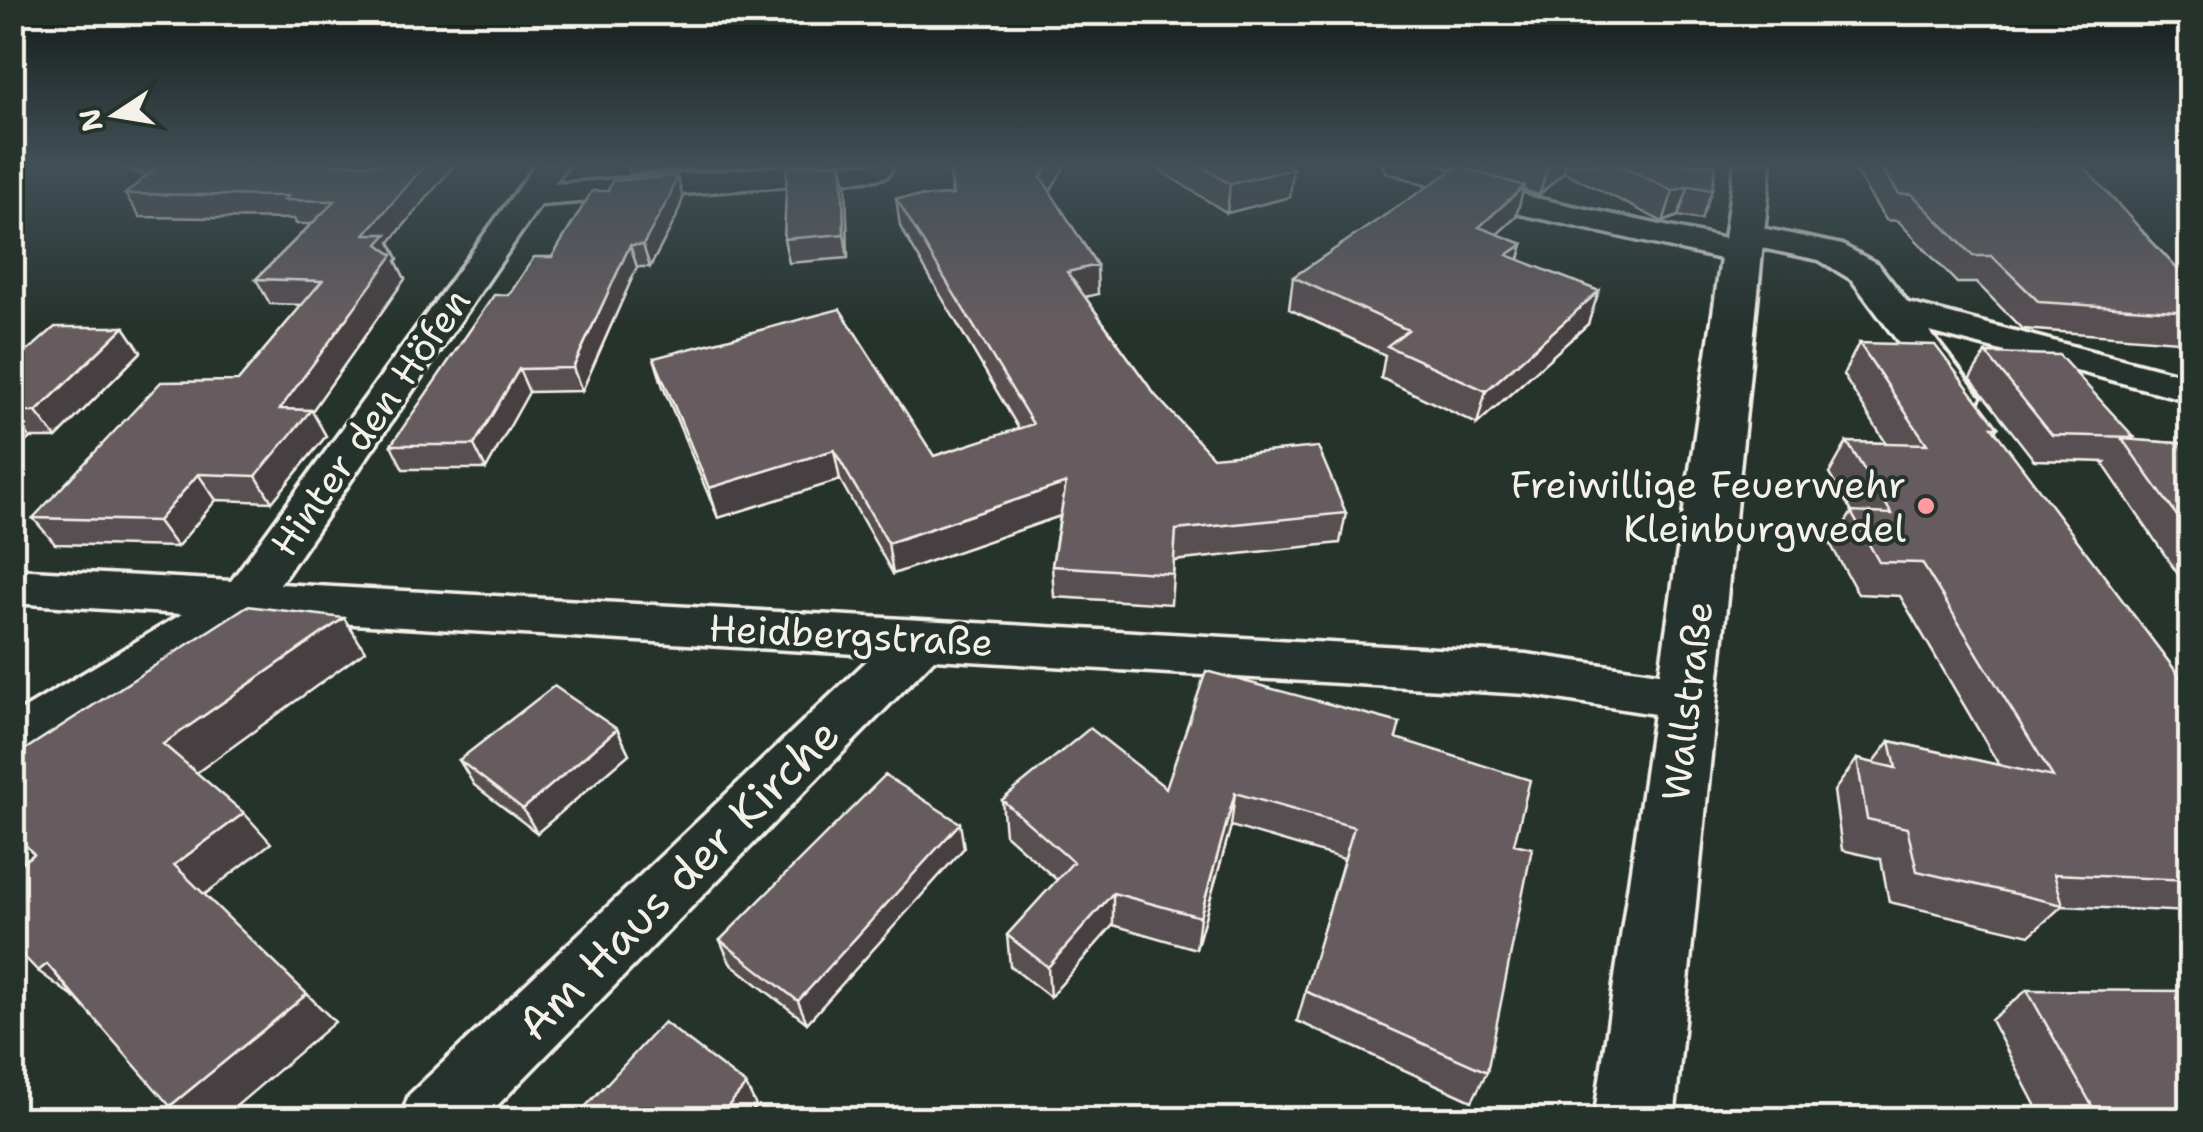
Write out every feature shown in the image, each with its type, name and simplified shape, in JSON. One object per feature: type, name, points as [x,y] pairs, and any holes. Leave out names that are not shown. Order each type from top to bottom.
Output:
[{"type":"street","name":"Hinter den Höfen","points":[[244,600],[515,217]]},
{"type":"street","points":[[1592,217],[1743,243],[1830,252],[1864,272],[1979,422]]},
{"type":"street","name":"Wallstraße","points":[[1634,1120],[1746,217]]},
{"type":"street","points":[[1896,311],[2190,389]]},
{"type":"street","name":"Heidbergstraße","points":[[12,586],[1526,674],[1687,698]]},
{"type":"street","points":[[12,744],[244,600]]},
{"type":"street","name":"Am Haus der Kirche","points":[[434,1120],[922,639]]},
{"type":"building","points":[[319,217],[380,217],[365,234],[387,234],[378,244],[393,255],[280,409],[311,410],[256,476],[198,474],[158,521],[33,518],[161,382],[238,381],[322,281],[256,279]]},
{"type":"building","points":[[576,217],[659,217],[643,245],[630,245],[573,368],[519,369],[474,445],[391,445],[494,295],[509,295],[534,257],[552,257]]},
{"type":"building","points":[[785,217],[844,217],[844,234],[784,239]]},
{"type":"building","points":[[907,217],[1066,217],[1097,265],[1067,272],[1155,395],[1213,457],[1318,447],[1346,513],[1176,530],[1173,574],[1052,566],[1066,483],[888,543],[834,450],[709,488],[654,358],[840,309],[934,456],[1033,424]]},
{"type":"building","points":[[1382,217],[1490,217],[1479,227],[1523,244],[1507,255],[1599,291],[1486,391],[1387,346],[1408,330],[1293,277]]},
{"type":"building","points":[[1934,217],[2129,217],[2190,283],[2190,312],[2039,302],[1992,256],[1973,256]]},
{"type":"building","points":[[55,327],[124,327],[36,412],[12,412],[12,350],[29,350]]},
{"type":"building","points":[[1859,343],[1935,345],[2190,690],[2190,880],[2054,874],[2063,905],[1917,871],[1907,828],[1867,819],[1857,759],[1896,768],[1890,741],[2053,777],[1922,563],[1879,562],[1851,512],[1892,514],[1847,442],[1927,444]]},
{"type":"building","points":[[1986,353],[2059,355],[2134,437],[2052,435]]},
{"type":"building","points":[[2122,439],[2190,444],[2190,534]]},
{"type":"building","points":[[247,606],[344,618],[163,744],[244,813],[174,865],[307,994],[170,1106],[47,964],[38,971],[12,944],[12,869],[34,854],[12,831],[12,758]]},
{"type":"building","points":[[1206,671],[1400,723],[1396,738],[1530,780],[1514,844],[1532,848],[1487,1072],[1305,991],[1354,827],[1235,793],[1200,917],[1113,893],[1048,967],[1007,935],[1073,862],[1002,800],[1090,728],[1166,788]]},
{"type":"building","points":[[554,686],[617,729],[523,809],[459,760]]},
{"type":"building","points":[[885,775],[960,823],[798,1001],[720,940]]},
{"type":"building","points":[[2027,990],[2190,991],[2190,1120],[2100,1120]]},
{"type":"building","points":[[664,1022],[746,1085],[716,1120],[573,1120]]},
{"type":"place","name":"Freiwillige Feuerwehr Kleinburgwedel","points":[[1926,506]]}]
